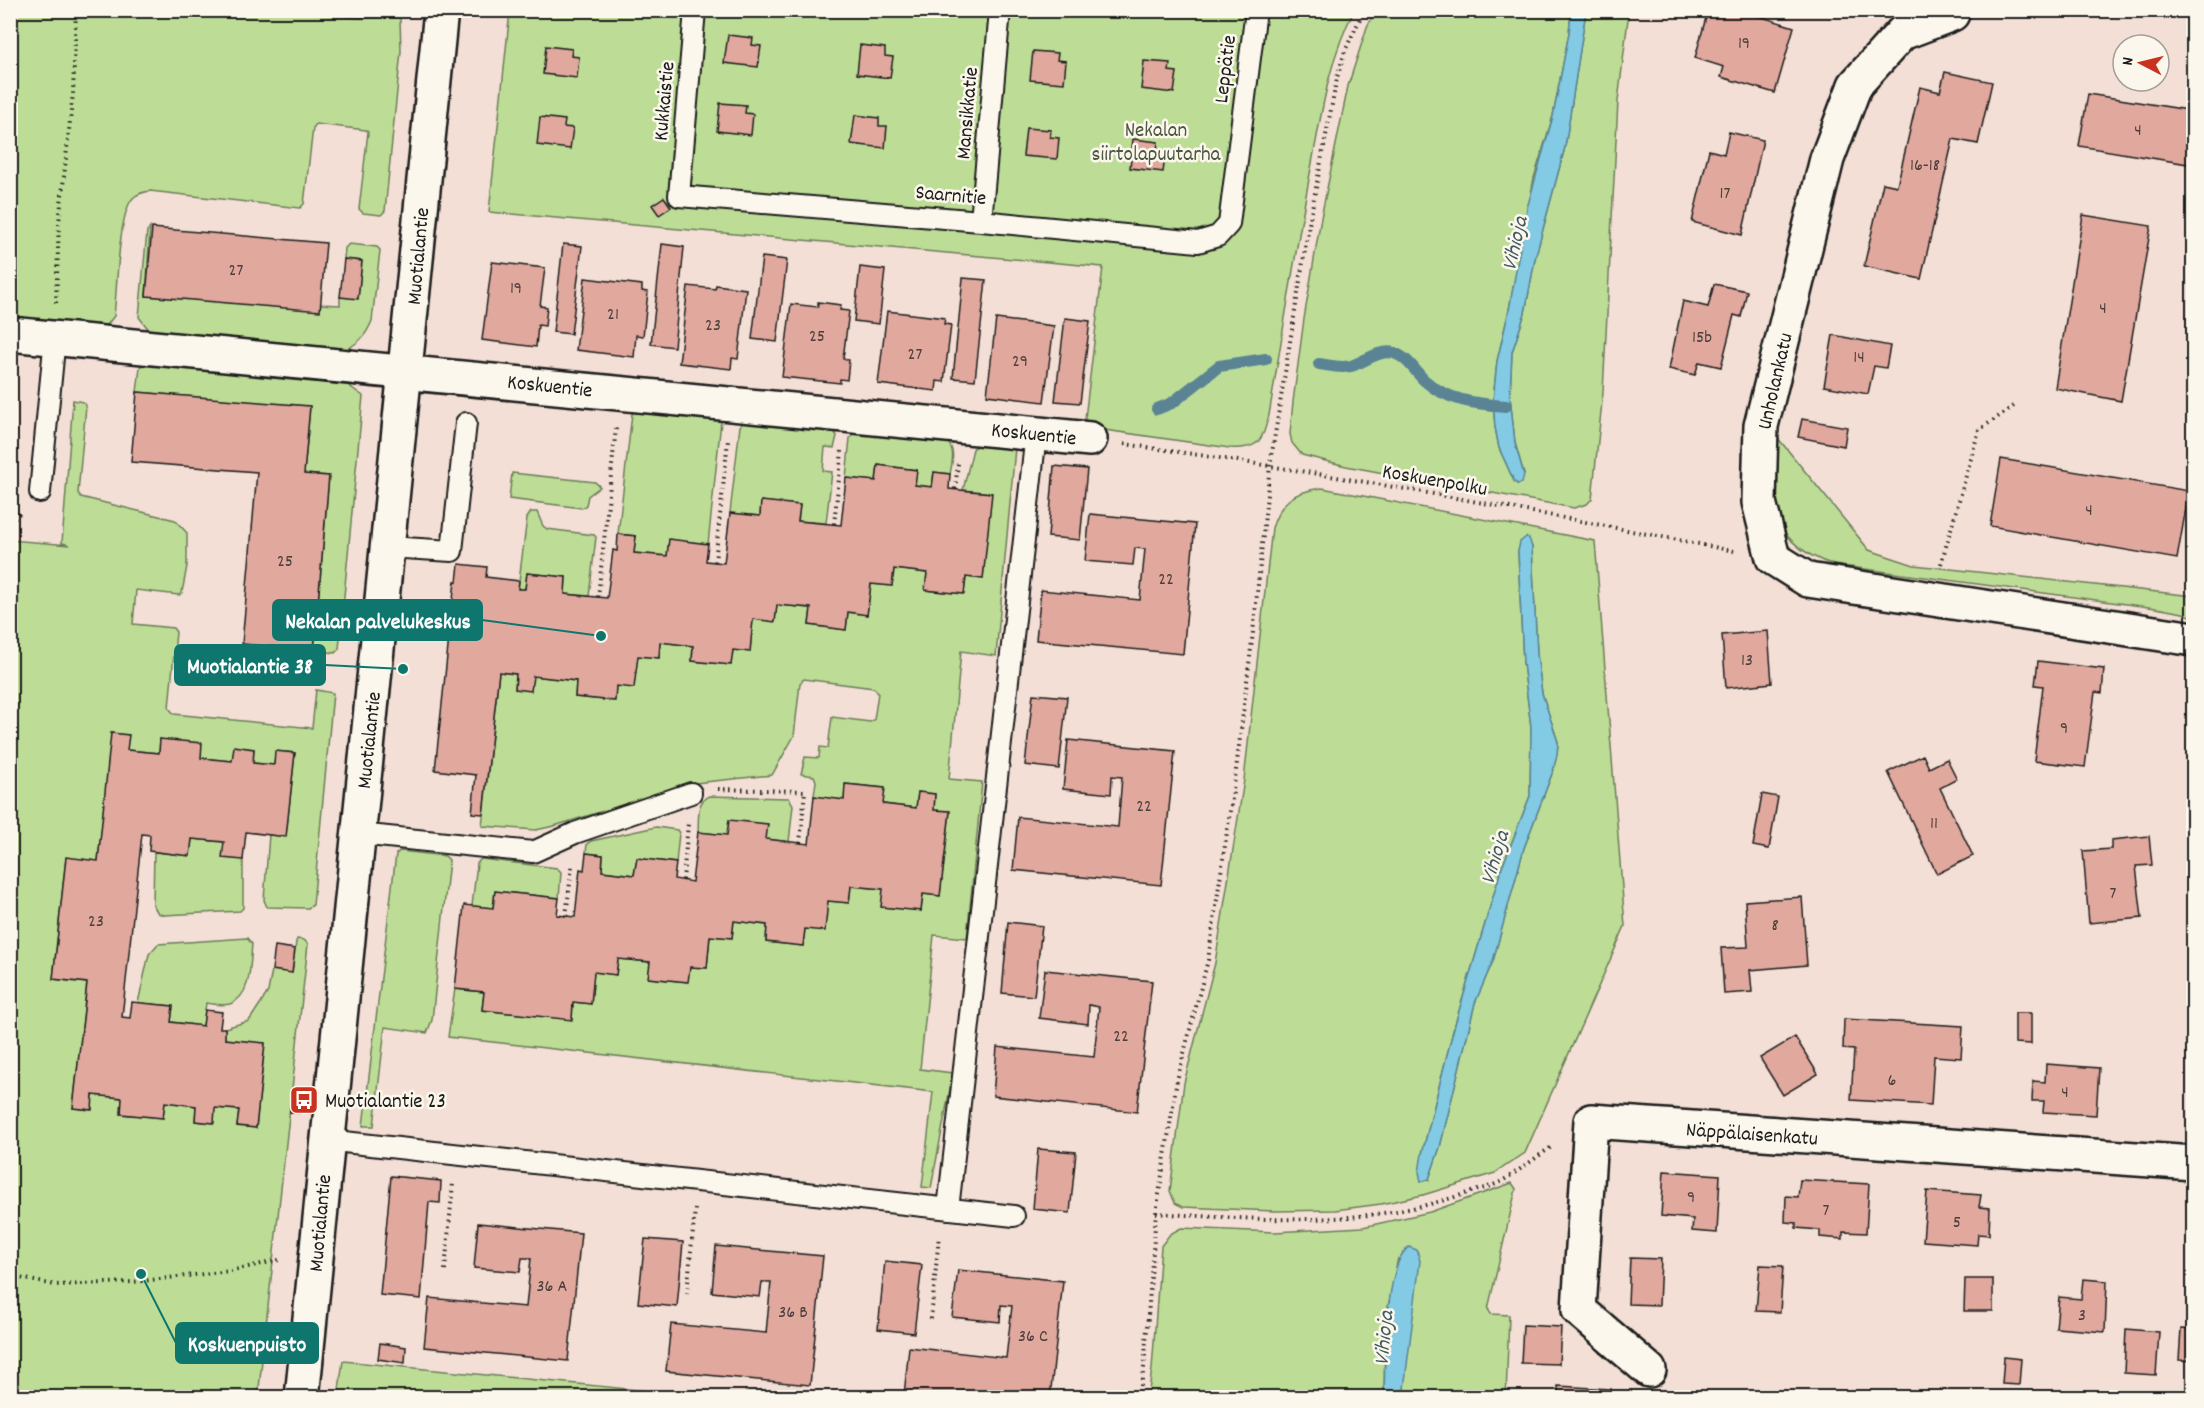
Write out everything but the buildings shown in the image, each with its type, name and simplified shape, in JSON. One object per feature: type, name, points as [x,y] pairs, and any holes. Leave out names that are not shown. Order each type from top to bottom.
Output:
[{"type":"street","name":"Muotialantie","points":[[302,1398],[326,1140],[359,834],[441,10]]},
{"type":"street","name":"Unholankatu","points":[[1773,558],[1759,502],[1761,426],[1827,159],[1855,86],[1902,33],[1952,14]]},
{"type":"street","name":"Koskuentie","points":[[10,334],[1090,439]]},
{"type":"street","points":[[1773,558],[1808,580],[2193,639]]},
{"type":"street","points":[[1591,1121],[1579,1310],[1649,1370]]},
{"type":"street","name":"Näppälaisenkatu","points":[[1591,1121],[2193,1163]]},
{"type":"lane","name":"Kukkaistie","points":[[679,196],[695,10]]},
{"type":"lane","name":"Mansikkatie","points":[[981,220],[1000,10]]},
{"type":"lane","name":"Leppätie","points":[[1218,236],[1229,224],[1256,10]]},
{"type":"lane","name":"Saarnitie","points":[[679,196],[981,220],[1198,242],[1218,236]]},
{"type":"lane","points":[[40,492],[55,337]]},
{"type":"lane","points":[[388,547],[452,551],[466,423]]},
{"type":"lane","points":[[945,1209],[1036,434]]},
{"type":"lane","points":[[359,834],[533,852],[575,833],[692,793]]},
{"type":"lane","points":[[326,1140],[1014,1216]]},
{"type":"path","points":[[55,337],[59,224],[73,93],[76,10]]},
{"type":"path","points":[[1139,1398],[1144,1367],[1156,1213],[1177,1080],[1208,960],[1235,778],[1270,465],[1310,219],[1337,78],[1345,51],[1364,10]]},
{"type":"path","points":[[598,597],[620,392]]},
{"type":"path","points":[[715,561],[732,404]]},
{"type":"path","points":[[1931,600],[1979,430],[2014,406]]},
{"type":"path","points":[[834,524],[846,415]]},
{"type":"path","name":"Koskuenpolku","points":[[1090,439],[1270,465],[1540,513],[1773,558]]},
{"type":"path","points":[[683,880],[692,793],[726,788],[805,791],[800,843]]},
{"type":"path","points":[[566,916],[575,833]]},
{"type":"path","points":[[1156,1213],[1268,1220],[1389,1213],[1439,1202],[1499,1182],[1591,1121]]},
{"type":"path","points":[[445,1270],[455,1155]]},
{"type":"path","points":[[687,1294],[698,1182]]},
{"type":"path","points":[[931,1319],[945,1209]]},
{"type":"path","points":[[10,1276],[55,1285],[133,1282],[230,1271],[288,1258],[315,1260]]},
{"type":"green space","points":[[283,10],[359,18],[398,17],[400,19],[401,51],[385,211],[381,215],[363,213],[359,209],[368,132],[316,124],[313,128],[304,204],[300,208],[150,191],[141,193],[133,198],[124,219],[114,316],[107,325],[11,320],[10,11]]},
{"type":"green space","name":"Nekalan siirtolapuutarha","points":[[510,11],[1354,11],[1338,47],[1323,104],[1269,415],[1261,437],[1254,445],[1230,448],[1084,427],[1103,267],[489,212]]},
{"type":"green space","points":[[1375,11],[1571,11],[1553,116],[1534,178],[1497,361],[1493,401],[1495,427],[1499,448],[1517,484],[1524,474],[1515,443],[1510,396],[1512,352],[1525,313],[1535,259],[1565,147],[1586,11],[1629,11],[1618,101],[1603,392],[1592,499],[1587,504],[1574,508],[1346,466],[1302,455],[1292,443],[1290,434],[1293,402],[1321,218],[1348,86],[1367,27]]},
{"type":"green space","points":[[150,228],[146,296],[340,305],[340,297],[358,298],[362,261],[344,259],[345,248],[349,244],[377,247],[380,250],[372,321],[362,338],[347,349],[149,330],[139,317],[147,231]]},
{"type":"green space","points":[[144,363],[345,383],[363,396],[339,649],[335,653],[314,650],[329,476],[304,474],[310,407],[137,392],[140,367]]},
{"type":"green space","points":[[73,400],[83,402],[86,406],[78,493],[81,497],[175,520],[187,533],[187,566],[182,593],[179,595],[136,590],[133,624],[173,628],[176,632],[169,708],[174,714],[312,728],[316,690],[333,693],[313,905],[308,908],[267,907],[264,900],[269,835],[286,836],[295,753],[276,751],[274,765],[253,763],[254,749],[235,747],[232,761],[201,758],[160,739],[159,753],[127,750],[112,733],[98,861],[66,858],[53,979],[87,983],[73,1108],[91,1110],[93,1095],[122,1098],[121,1114],[163,1118],[165,1102],[196,1106],[195,1121],[213,1123],[215,1108],[239,1110],[237,1126],[256,1128],[265,1044],[225,1039],[225,1028],[249,1021],[268,992],[272,970],[292,972],[297,939],[304,940],[308,944],[258,1397],[11,1397],[10,540],[70,545],[62,543]]},
{"type":"green space","points":[[635,410],[721,421],[708,544],[669,540],[667,556],[634,553],[636,536],[618,534],[632,414]]},
{"type":"green space","points":[[744,421],[834,431],[837,436],[834,448],[825,447],[823,471],[832,472],[826,523],[798,521],[800,506],[761,501],[760,516],[730,513],[740,426]]},
{"type":"green space","points":[[855,432],[947,442],[952,449],[950,474],[934,472],[932,487],[915,485],[917,470],[878,465],[876,481],[846,478],[850,438]]},
{"type":"green space","points":[[1777,437],[1869,550],[1914,565],[2193,596],[2193,617],[2156,608],[1835,565],[1823,561],[1793,542],[1785,533],[1774,511],[1772,483]]},
{"type":"green space","points":[[978,444],[1015,448],[996,656],[961,651],[949,779],[982,782],[967,938],[934,935],[920,1069],[953,1073],[931,1188],[922,1187],[933,1092],[448,1037],[455,989],[484,992],[482,1010],[572,1019],[573,1002],[591,1004],[594,972],[616,975],[618,959],[650,962],[649,978],[687,982],[690,967],[707,968],[710,936],[732,938],[734,921],[767,925],[766,942],[803,946],[805,929],[828,901],[849,903],[851,886],[883,889],[921,911],[923,894],[940,896],[950,812],[934,810],[935,794],[918,792],[916,808],[883,804],[884,788],[846,784],[844,800],[814,796],[816,781],[814,776],[801,774],[805,757],[819,758],[820,747],[828,748],[832,717],[870,722],[874,720],[878,693],[874,688],[804,679],[800,683],[794,736],[772,775],[695,783],[536,830],[482,826],[499,672],[516,674],[515,689],[533,676],[576,681],[575,697],[614,701],[616,686],[638,656],[659,658],[660,642],[693,646],[692,661],[731,665],[733,650],[750,652],[753,619],[775,621],[777,605],[811,608],[809,625],[846,630],[848,612],[867,615],[871,584],[892,586],[894,569],[927,573],[925,590],[964,594],[966,577],[983,579],[991,493],[963,490],[973,449]]},
{"type":"green space","points":[[512,473],[595,482],[600,487],[588,496],[586,505],[582,508],[509,499]]},
{"type":"green space","points":[[1322,488],[1595,541],[1625,926],[1525,1153],[1495,1173],[1423,1195],[1381,1204],[1335,1210],[1274,1211],[1183,1207],[1175,1203],[1170,1191],[1184,1083],[1215,963],[1244,780],[1272,528],[1280,510],[1290,499],[1304,492]],"holes":[[[1532,547],[1537,654],[1542,693],[1558,742],[1557,755],[1524,848],[1493,961],[1475,1003],[1440,1147],[1429,1179],[1422,1154],[1453,1031],[1501,870],[1530,796],[1531,727],[1523,663],[1518,551]]]},
{"type":"green space","points":[[531,512],[537,512],[543,526],[547,529],[596,537],[589,596],[565,594],[566,577],[527,573],[525,589],[518,589],[527,518]]},
{"type":"green space","points":[[709,796],[789,798],[793,805],[789,842],[766,839],[729,820],[727,835],[698,832],[700,806]]},
{"type":"green space","points":[[656,827],[677,830],[679,833],[676,863],[637,858],[634,875],[602,871],[603,855],[586,853],[587,844],[591,841]]},
{"type":"green space","points":[[192,839],[224,842],[243,860],[243,908],[240,911],[164,915],[158,913],[153,905],[154,852],[190,856]]},
{"type":"green space","points":[[400,851],[445,856],[449,860],[432,1020],[427,1033],[385,1027],[374,1126],[363,1126],[396,854]]},
{"type":"green space","points":[[481,859],[557,868],[561,872],[559,898],[495,891],[493,908],[472,906],[477,863]]},
{"type":"green space","points":[[247,938],[252,944],[246,987],[237,1000],[230,1004],[206,1003],[203,1026],[171,1022],[173,1006],[138,1003],[149,954],[158,944]]},
{"type":"green space","points":[[1512,1183],[1516,1189],[1488,1309],[1491,1314],[1509,1315],[1506,1397],[1403,1397],[1407,1356],[1398,1258],[1385,1322],[1384,1397],[1148,1398],[1161,1246],[1170,1234],[1181,1228],[1275,1232],[1363,1227],[1430,1212]]},
{"type":"green space","points":[[343,1361],[709,1397],[338,1397]]},
{"type":"water","points":[[1571,11],[1586,11],[1565,147],[1535,259],[1525,313],[1512,352],[1510,396],[1515,443],[1524,475],[1522,483],[1517,484],[1499,448],[1495,427],[1493,401],[1497,361],[1509,310],[1527,208],[1553,116]]},
{"type":"water","points":[[1526,537],[1529,538],[1532,547],[1537,654],[1542,693],[1558,742],[1557,755],[1524,848],[1493,961],[1475,1003],[1440,1147],[1429,1179],[1421,1182],[1419,1172],[1422,1154],[1453,1031],[1501,870],[1530,796],[1531,727],[1523,663],[1518,551],[1520,542]]},
{"type":"water","points":[[1409,1247],[1417,1250],[1420,1261],[1403,1397],[1384,1397],[1390,1293],[1401,1257]]},
{"type":"waterway","points":[[1319,364],[1347,367],[1378,354],[1394,353],[1403,358],[1424,380],[1442,393],[1462,400],[1506,406]]},
{"type":"waterway","points":[[1157,409],[1172,403],[1219,366],[1266,359]]},
{"type":"place","name":"Nekalan palvelukeskus","points":[[601,636]]},
{"type":"place","name":"Muotialantie 38","points":[[403,669]]},
{"type":"place","name":"Muotialantie 23","points":[[304,1100]]},
{"type":"place","name":"Koskuenpuisto","points":[[141,1274]]},
{"type":"water label","name":"Vihioja","points":[[1513,243]]},
{"type":"water label","name":"Vihioja","points":[[1493,857]]},
{"type":"water label","name":"Vihioja","points":[[1382,1338]]}]
